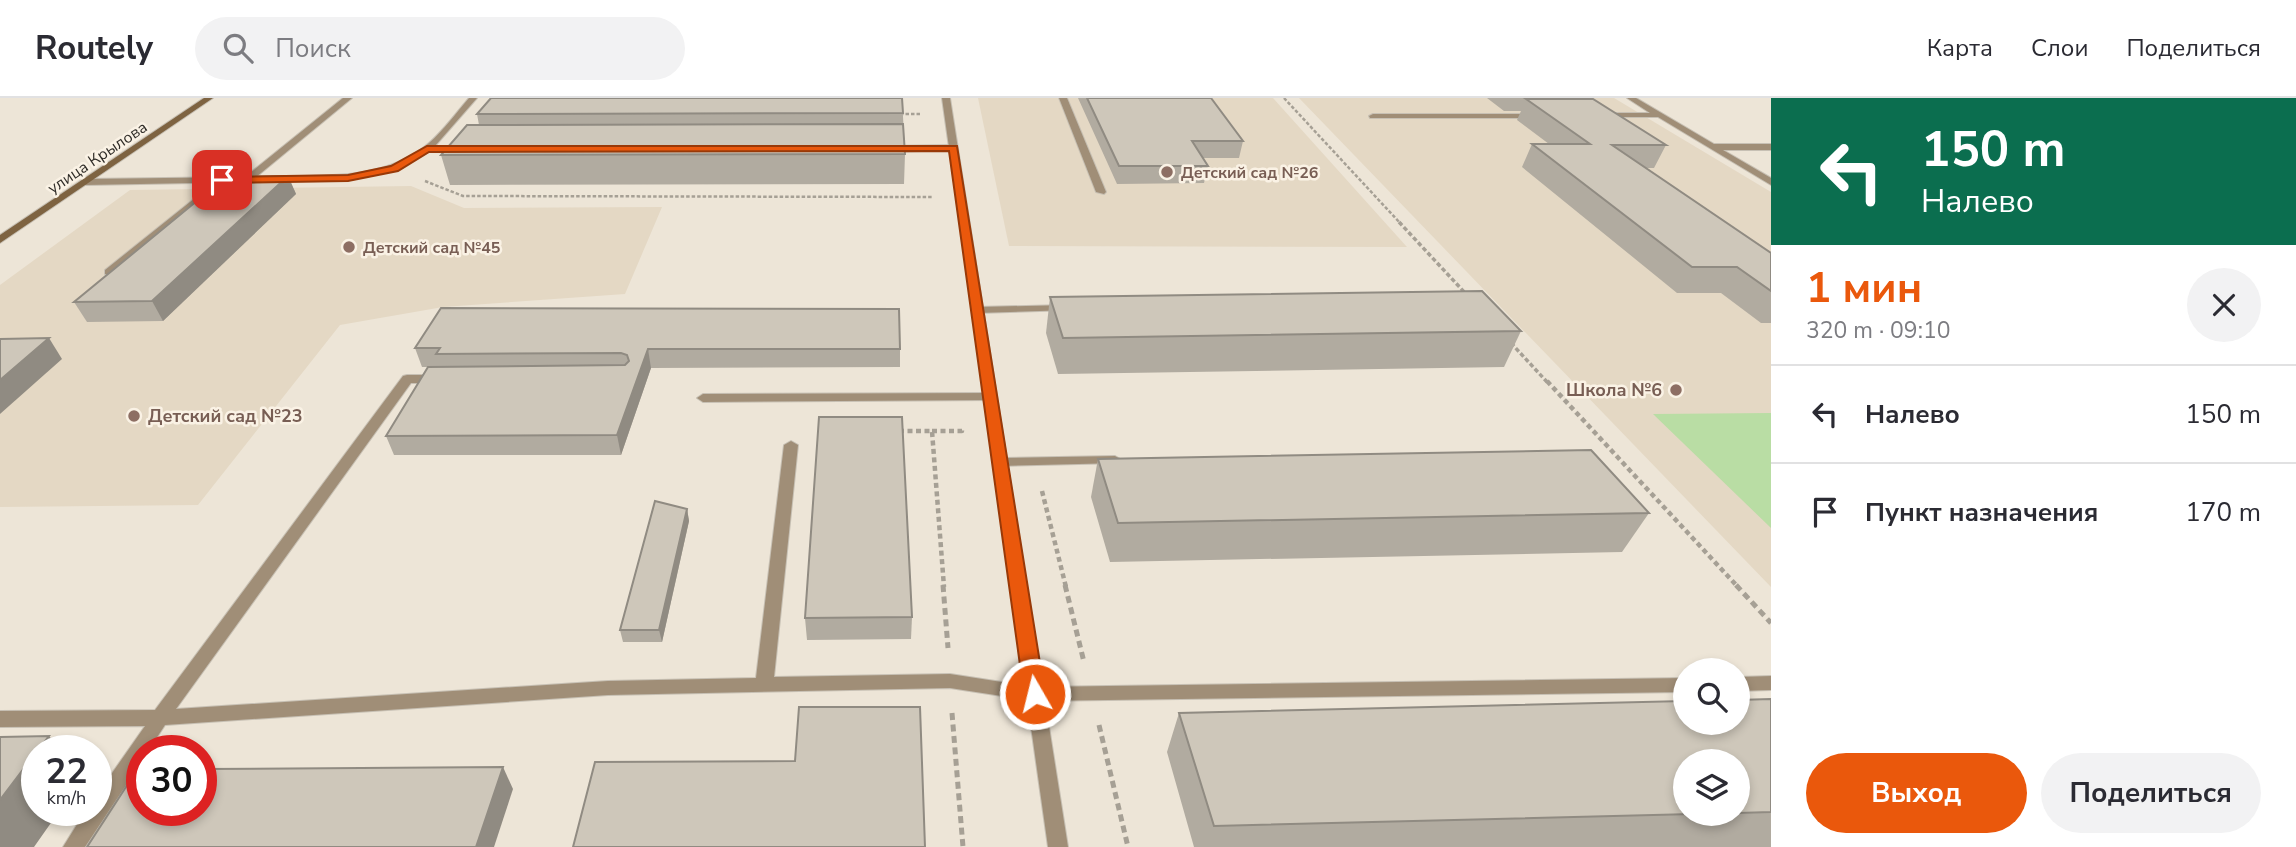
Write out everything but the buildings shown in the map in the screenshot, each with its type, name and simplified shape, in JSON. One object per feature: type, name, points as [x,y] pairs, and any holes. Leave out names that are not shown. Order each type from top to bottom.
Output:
[{"type":"main road","name":"улица Крылова","points":[[0,240],[209,98]]},
{"type":"street","points":[[247,180],[348,98]]},
{"type":"street","points":[[85,182],[348,178],[394,169],[427,149],[473,98]]},
{"type":"street","points":[[946,98],[1058,847]]},
{"type":"street","points":[[1063,98],[1101,192]]},
{"type":"street","points":[[1631,98],[1771,181]]},
{"type":"street","points":[[1589,116],[1660,115]]},
{"type":"street","points":[[1373,116],[1549,116]]},
{"type":"street","points":[[1713,146],[1771,147]]},
{"type":"street","points":[[883,149],[953,148]]},
{"type":"street","points":[[427,149],[468,149]]},
{"type":"street","points":[[109,272],[222,180]]},
{"type":"street","points":[[977,310],[1076,308]]},
{"type":"street","points":[[73,847],[160,718],[407,379],[462,378]]},
{"type":"street","points":[[703,398],[990,397]]},
{"type":"street","points":[[764,685],[792,444]]},
{"type":"street","points":[[1000,462],[1130,460]]},
{"type":"street","points":[[0,719],[160,718],[608,688],[950,681],[1035,694],[1673,685]]},
{"type":"street","points":[[1750,684],[1771,683]]},
{"type":"path","points":[[1284,98],[1471,300]]},
{"type":"path","points":[[894,114],[948,114]]},
{"type":"path","points":[[394,169],[463,196],[960,197]]},
{"type":"path","points":[[1509,340],[1771,623]]},
{"type":"path","points":[[890,431],[932,431],[962,847]]},
{"type":"shaded area","name":"Детский сад №26","points":[[978,98],[1273,98],[1407,247],[1009,246]]},
{"type":"shaded area","name":"Школа №6","points":[[1299,98],[1614,98],[1771,192],[1771,587]]},
{"type":"shaded area","points":[[411,186],[464,208],[662,207],[625,294],[443,307],[340,325],[198,505],[0,507],[0,285],[130,190]]},
{"type":"green space","points":[[1771,413],[1771,528],[1653,414]]},
{"type":"place","name":"Детский сад №26","points":[[1167,172]]},
{"type":"place","name":"Детский сад №45","points":[[349,247]]},
{"type":"place","name":"Школа №6","points":[[1676,390]]},
{"type":"place","name":"Детский сад №23","points":[[134,416]]},
{"type":"route","points":[[222,180],[348,178],[394,169],[427,149],[953,148],[1035,694]]}]
